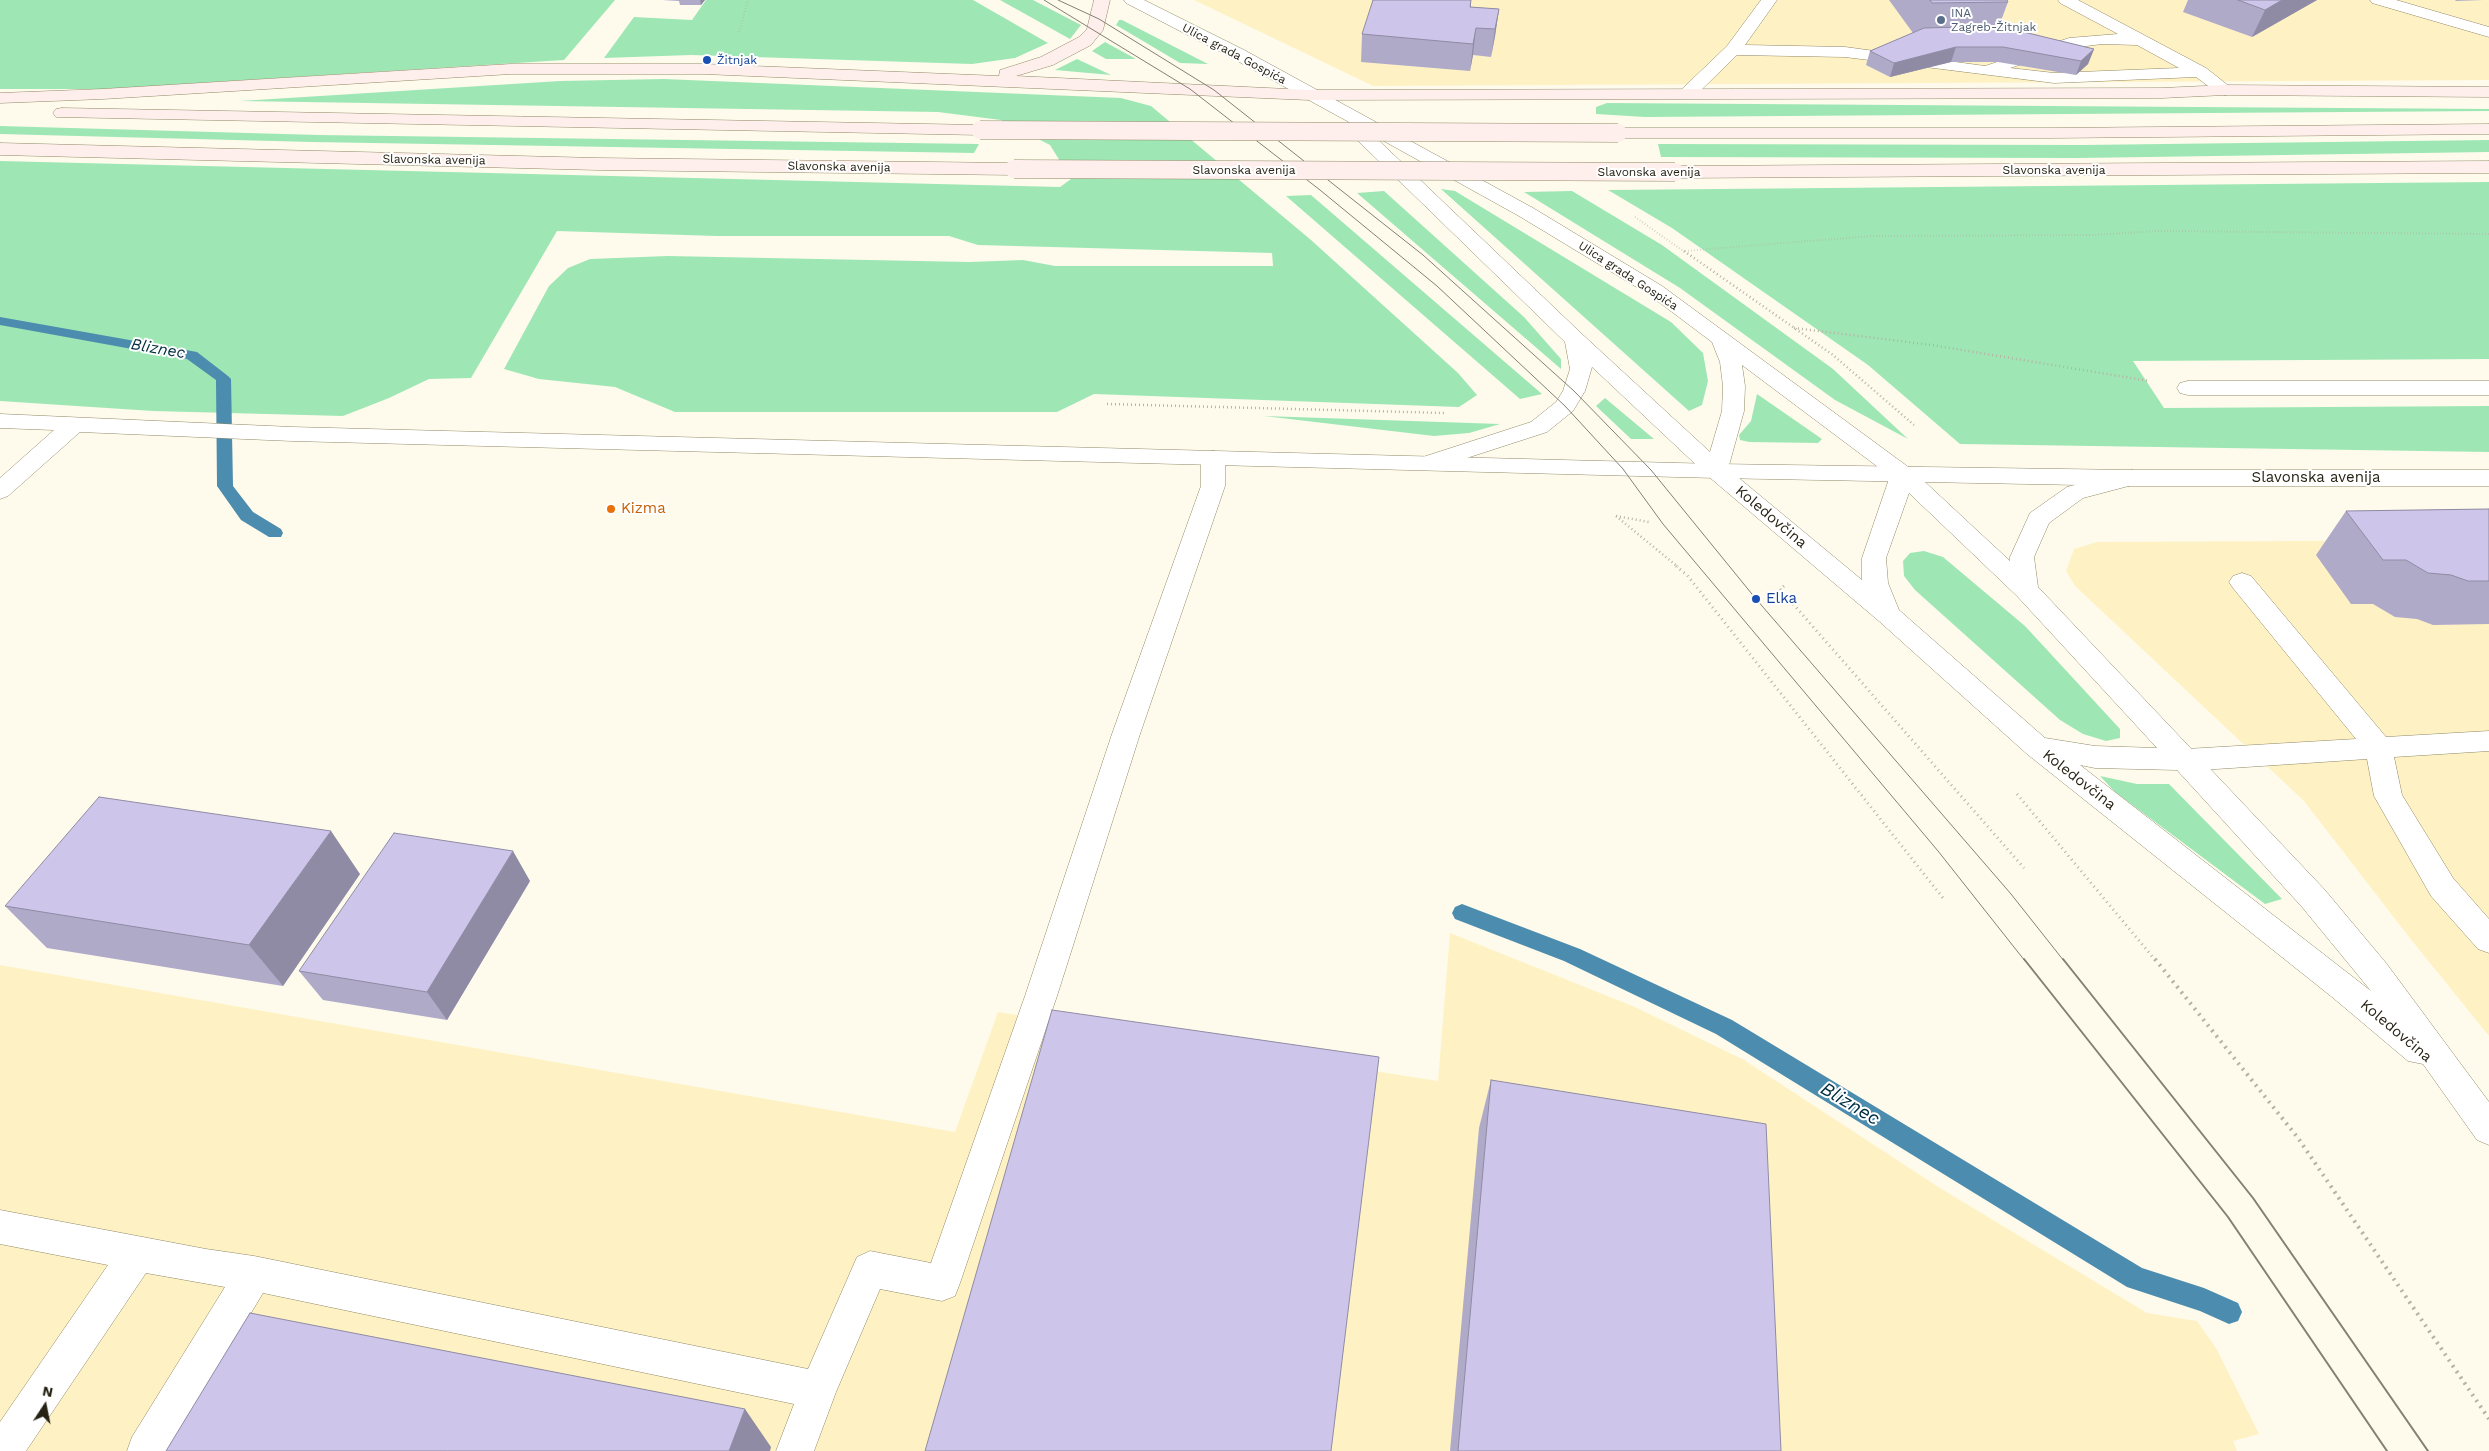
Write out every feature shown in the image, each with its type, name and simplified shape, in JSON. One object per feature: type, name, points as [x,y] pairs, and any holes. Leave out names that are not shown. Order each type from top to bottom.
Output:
[{"type":"main road","points":[[980,80],[1047,62],[1085,42],[1095,30],[1102,0]]},
{"type":"main road","points":[[0,98],[103,94],[511,69],[704,69],[1309,95],[2162,93],[2225,90],[2489,92]]},
{"type":"main road","points":[[0,111],[539,123],[980,130],[2050,134],[2489,129]]},
{"type":"main road","name":"Slavonska avenija","points":[[0,149],[598,164],[1014,169],[1675,172],[2489,167]]},
{"type":"street","name":"Ulica grada Gospića","points":[[1132,0],[1238,54],[1334,109],[1526,212],[1655,290],[1903,474]]},
{"type":"street","points":[[1688,94],[1733,50],[1769,0]]},
{"type":"street","points":[[2066,0],[2200,72],[2225,90]]},
{"type":"street","points":[[2378,0],[2489,32]]},
{"type":"street","points":[[1986,71],[2069,43],[2102,39],[2140,40]]},
{"type":"street","points":[[1733,50],[1845,52],[2054,78],[2200,72]]},
{"type":"street","name":"Ulica grada Gospića","points":[[1334,109],[1575,340],[1716,471]]},
{"type":"street","points":[[1716,471],[1733,411],[1734,386],[1731,362],[1721,339]]},
{"type":"street","points":[[1428,464],[1539,427],[1565,406],[1574,391],[1581,369],[1575,340]]},
{"type":"street","points":[[2188,388],[2489,388]]},
{"type":"street","name":"Slavonska avenija","points":[[0,422],[148,430],[1716,471],[2132,478],[2489,478]]},
{"type":"street","points":[[0,491],[73,426]]},
{"type":"street","points":[[795,1451],[818,1390],[870,1269],[942,1283],[1038,1005],[1126,734],[1213,486],[1213,458]]},
{"type":"street","name":"Koledovčina","points":[[1716,471],[1889,616],[2037,747],[2335,980],[2451,1077]]},
{"type":"street","points":[[1889,616],[1875,583],[1874,558],[1903,474]]},
{"type":"street","name":"Koledovčina","points":[[1903,474],[2026,590],[2313,898],[2363,957],[2489,1129]]},
{"type":"street","points":[[2026,590],[2022,557],[2039,519],[2075,492],[2132,478]]},
{"type":"street","points":[[2242,582],[2378,746],[2388,796],[2442,887],[2489,940]]},
{"type":"street","points":[[2037,747],[2095,757],[2186,760],[2378,746],[2489,741]]},
{"type":"street","points":[[0,1227],[254,1274],[818,1390]]},
{"type":"street","points":[[3,1451],[138,1253]]},
{"type":"street","points":[[146,1451],[254,1274]]},
{"type":"path","points":[[1685,251],[1870,236],[2092,235],[2159,231],[2489,234]]},
{"type":"path","points":[[1794,328],[1932,345],[2188,388]]},
{"type":"path","points":[[1107,404],[1446,413]]},
{"type":"path","points":[[1649,522],[1616,516],[1687,575],[1943,898]]},
{"type":"path","points":[[1780,588],[2024,868]]},
{"type":"path","points":[[2017,793],[2132,930],[2298,1138],[2489,1419]]},
{"type":"shaded area","points":[[1194,0],[2489,0],[2489,80],[1373,86]]},
{"type":"shaded area","points":[[2489,540],[2489,1036],[2409,937],[2304,801],[2075,586],[2066,571],[2074,549],[2097,542]]},
{"type":"shaded area","points":[[1450,933],[1635,1007],[1744,1060],[1940,1188],[2147,1313],[2197,1321],[2216,1348],[2259,1434],[2233,1441],[2237,1451],[0,1451],[0,965],[955,1132],[998,1012],[1438,1081]]},
{"type":"green space","points":[[0,0],[615,0],[564,60],[104,89],[0,89]]},
{"type":"green space","points":[[706,0],[973,0],[1048,43],[1015,58],[972,64],[691,55],[604,58],[634,17],[692,20]]},
{"type":"green space","points":[[1000,0],[1033,0],[1081,25],[1070,39]]},
{"type":"green space","points":[[1119,20],[1208,64],[1180,63],[1116,25]]},
{"type":"green space","points":[[1105,42],[1136,59],[1106,59],[1092,51]]},
{"type":"green space","points":[[1077,59],[1111,75],[1055,70]]},
{"type":"green space","points":[[664,79],[1121,98],[1151,106],[1311,240],[1458,373],[1477,395],[1459,407],[1094,394],[1057,412],[675,412],[615,387],[539,379],[504,369],[549,286],[568,268],[590,259],[668,256],[969,262],[1023,260],[1055,266],[1273,266],[1272,253],[978,245],[949,236],[717,236],[557,231],[471,378],[429,379],[389,398],[343,416],[153,411],[0,401],[0,161],[1060,187],[1071,179],[1050,145],[1001,120],[938,112],[240,101],[560,81]]},
{"type":"green space","points":[[1607,103],[2489,109],[2489,111],[1645,117],[1596,114],[1596,107]]},
{"type":"green space","points":[[0,126],[319,135],[979,144],[974,153],[312,142],[0,134]]},
{"type":"green space","points":[[2489,140],[2489,152],[2079,158],[1661,157],[1658,144],[2083,145]]},
{"type":"green space","points":[[2489,182],[2489,359],[2133,361],[2164,408],[2489,406],[2489,452],[1960,444],[1868,365],[1672,228],[1608,190]]},
{"type":"green space","points":[[1441,189],[1455,191],[1671,322],[1703,353],[1708,381],[1702,405],[1689,411]]},
{"type":"green space","points":[[1384,191],[1524,317],[1561,359],[1561,369],[1357,193]]},
{"type":"green space","points":[[1572,191],[1662,245],[1833,369],[1908,439],[1835,400],[1680,288],[1524,192]]},
{"type":"green space","points":[[1311,195],[1542,394],[1520,399],[1286,196]]},
{"type":"green space","points":[[1757,394],[1822,439],[1818,443],[1749,442],[1740,440],[1739,435],[1751,421]]},
{"type":"green space","points":[[1605,398],[1654,439],[1631,439],[1596,406]]},
{"type":"green space","points":[[1264,416],[1500,424],[1469,433],[1434,436]]},
{"type":"green space","points":[[1924,551],[1943,557],[2025,626],[2120,729],[2120,738],[2106,741],[2083,734],[2060,720],[1915,590],[1904,576],[1903,561],[1910,553]]},
{"type":"green space","points":[[2100,776],[2137,784],[2169,784],[2282,899],[2265,904],[2115,792]]},
{"type":"building","points":[[1373,0],[1471,0],[1470,7],[1499,9],[1495,29],[1476,28],[1473,44],[1362,34]]},
{"type":"building","points":[[1930,0],[2007,0],[2008,2],[1932,3]]},
{"type":"building","points":[[2238,0],[2282,0],[2265,10]]},
{"type":"building","points":[[1999,26],[2094,49],[2081,61],[2003,47],[1956,47],[1894,63],[1870,51],[1924,28]]},
{"type":"building","points":[[2489,509],[2489,581],[2468,581],[2451,575],[2428,573],[2406,560],[2383,560],[2346,511]]},
{"type":"building","points":[[99,797],[331,831],[249,945],[5,906]]},
{"type":"building","points":[[394,833],[513,851],[427,992],[299,971]]},
{"type":"building","points":[[1052,1010],[1379,1057],[1331,1451],[925,1451]]},
{"type":"building","points":[[1491,1080],[1766,1124],[1781,1451],[1458,1451]]},
{"type":"building","points":[[250,1313],[745,1409],[729,1451],[166,1451]]},
{"type":"waterway","name":"Bliznec","points":[[0,321],[192,355],[223,379],[225,486],[247,516],[275,533]]},
{"type":"waterway","name":"Bliznec","points":[[1462,913],[1572,955],[1724,1027],[2136,1278],[2204,1300],[2229,1312]]},
{"type":"tram line","points":[[1044,0],[1190,89],[1320,190],[1437,286],[1565,406],[1623,469],[1663,524],[1938,851],[2025,961]]},
{"type":"tram line","points":[[1058,0],[1099,19],[1214,90],[1423,255],[1574,391],[1651,470],[1756,599],[2011,894],[2064,961]]},
{"type":"tram line","points":[[2024,959],[2228,1217],[2387,1451]]},
{"type":"tram line","points":[[2063,959],[2253,1198],[2428,1451]]},
{"type":"place","name":"INA Zagreb-Žitnjak","points":[[1941,20]]},
{"type":"place","name":"Žitnjak","points":[[707,60]]},
{"type":"place","name":"Kizma","points":[[611,509]]},
{"type":"place","name":"Elka","points":[[1756,599]]}]
